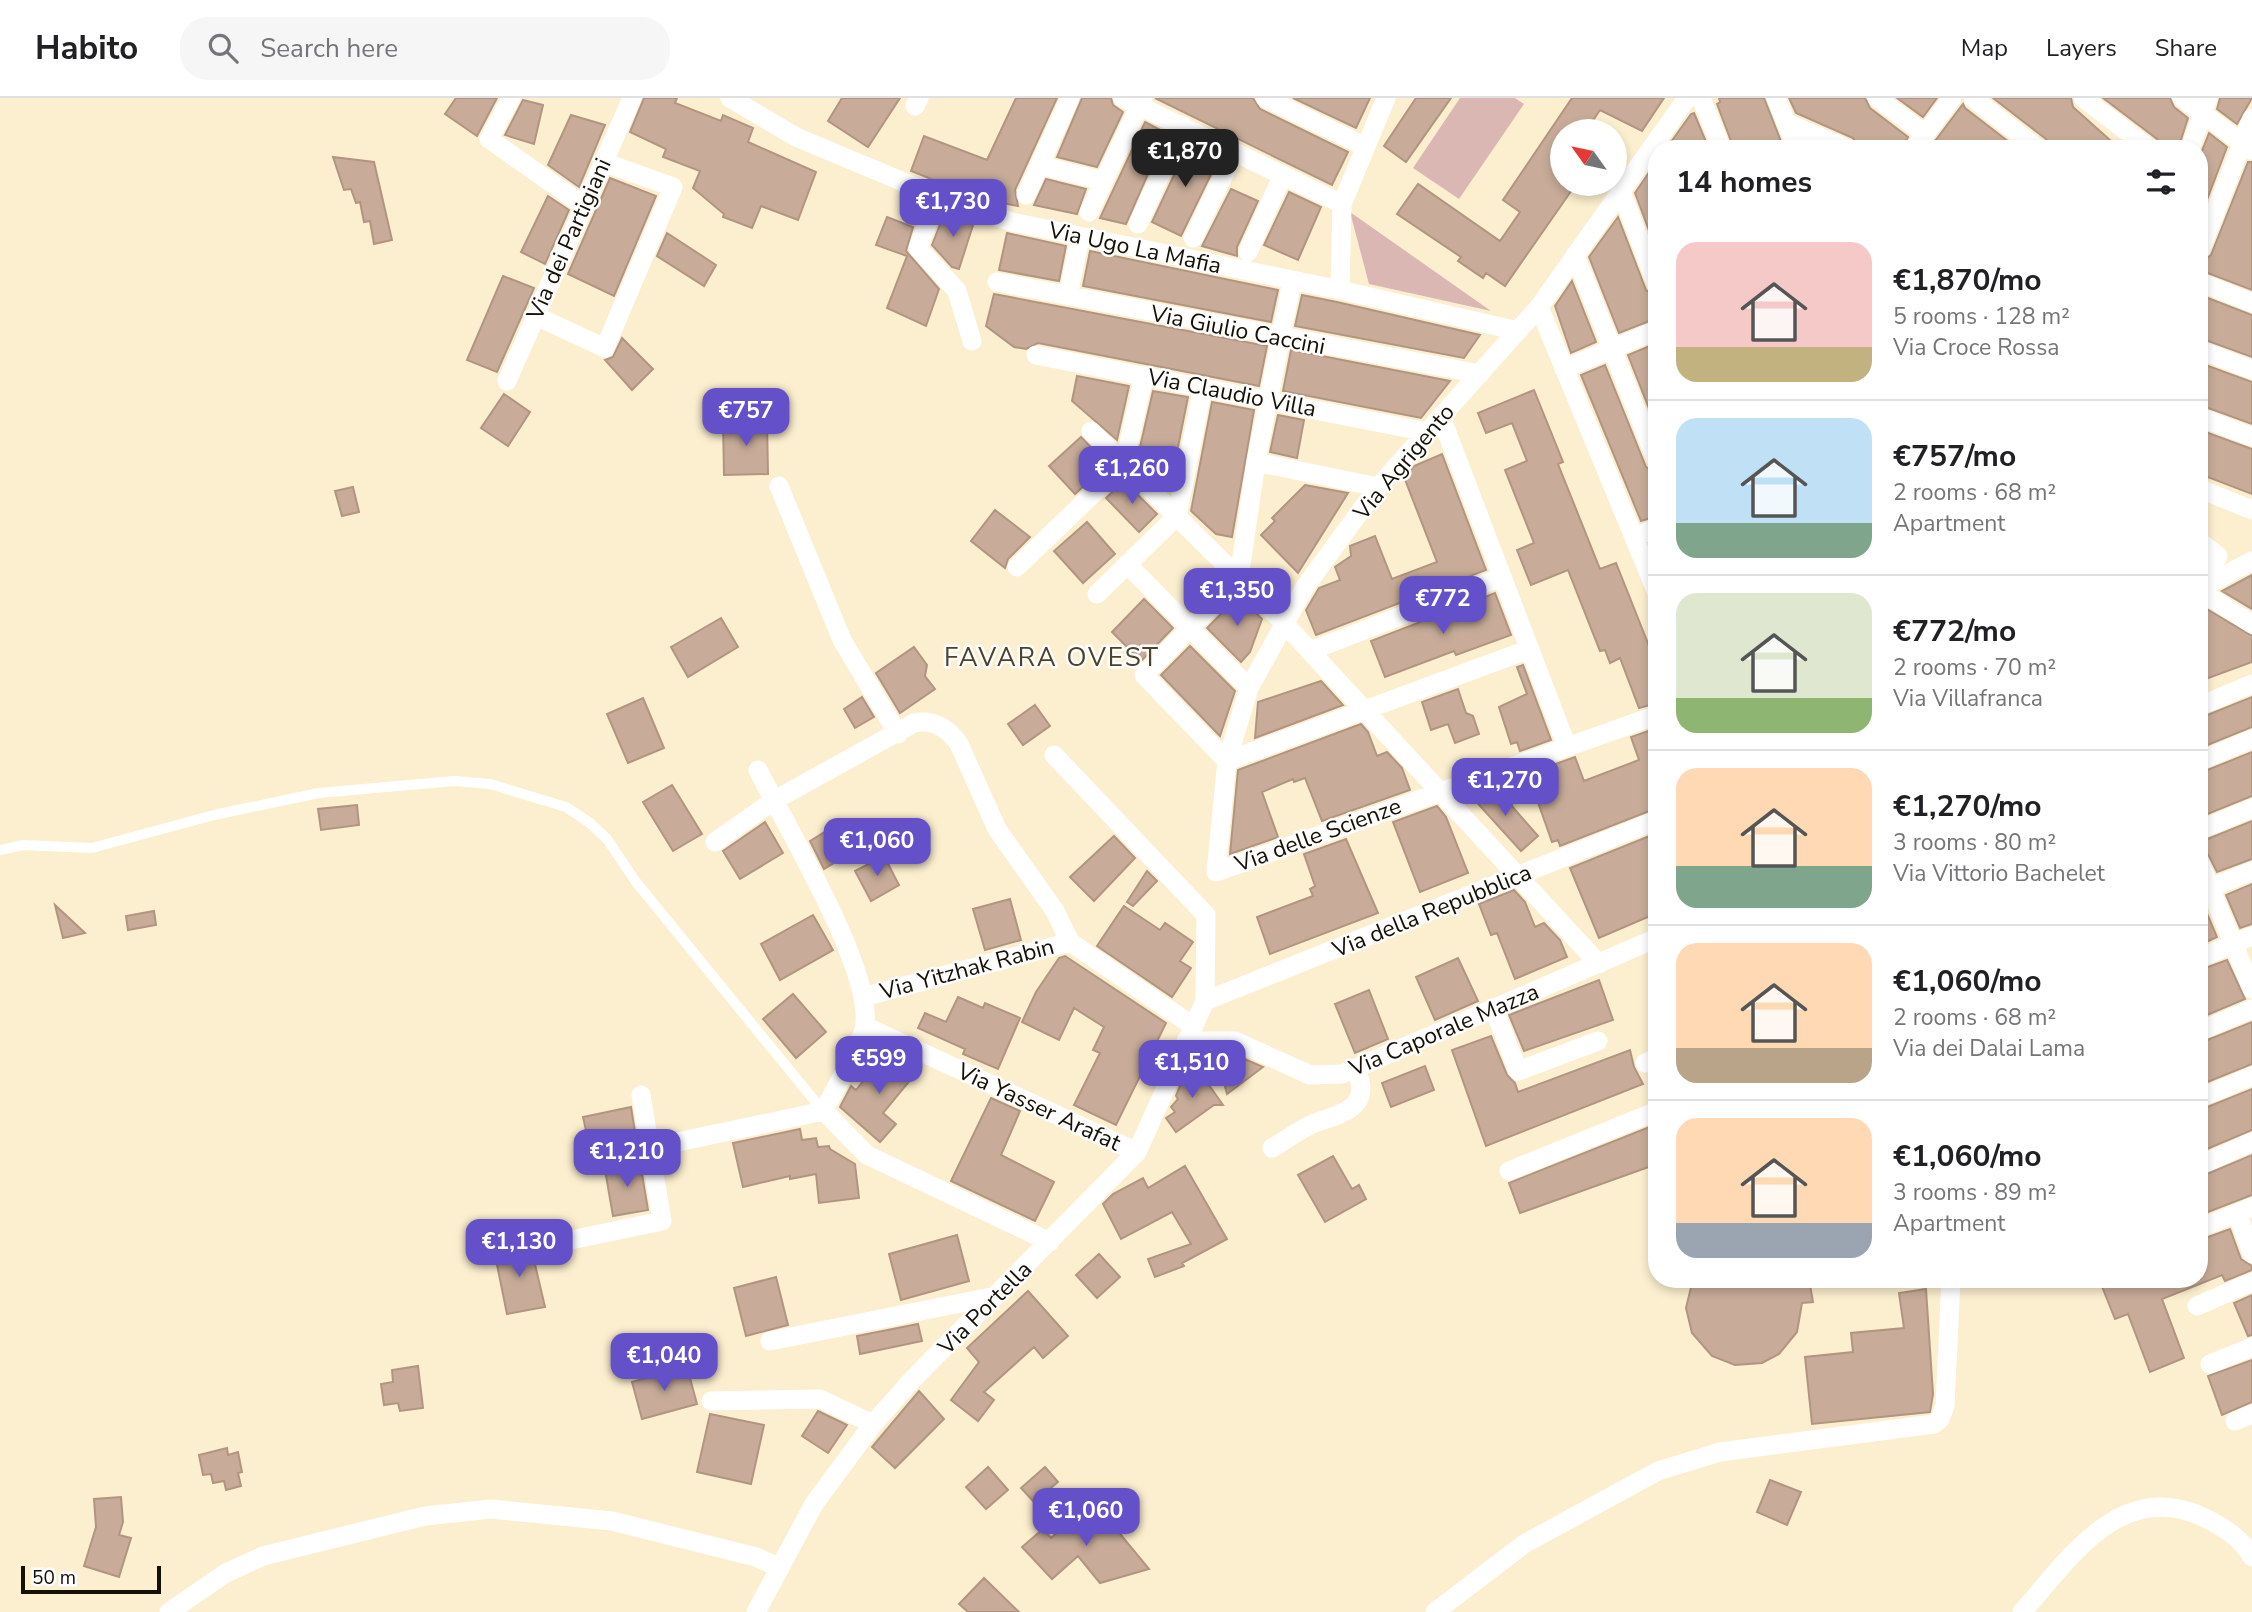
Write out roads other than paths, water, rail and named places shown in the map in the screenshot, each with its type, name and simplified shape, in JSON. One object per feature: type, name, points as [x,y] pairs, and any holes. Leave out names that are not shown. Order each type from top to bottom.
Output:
[{"type":"street","points":[[511,98],[489,139],[583,205]]},
{"type":"street","name":"Via dei Partigiani","points":[[507,381],[632,98]]},
{"type":"street","name":"Via Ugo La Mafia","points":[[730,98],[796,137],[937,196],[1012,222],[1340,290],[1518,331]]},
{"type":"street","points":[[1026,195],[1070,98]]},
{"type":"street","points":[[1265,98],[1364,146]]},
{"type":"street","points":[[1340,290],[1342,204],[1385,98]]},
{"type":"street","name":"Via Agrigento","points":[[1667,140],[1688,98]]},
{"type":"street","points":[[1701,98],[1718,140]]},
{"type":"street","points":[[1776,98],[1794,140]]},
{"type":"street","points":[[1877,98],[1918,140]]},
{"type":"street","points":[[1921,140],[1952,98]]},
{"type":"street","points":[[1973,98],[2027,140]]},
{"type":"street","points":[[2083,98],[2138,140]]},
{"type":"street","points":[[2182,98],[2206,106],[2247,147]]},
{"type":"street","points":[[1088,212],[1135,100],[1342,204]]},
{"type":"street","points":[[2193,140],[2206,106]]},
{"type":"street","points":[[2208,233],[2247,147],[2252,118]]},
{"type":"street","points":[[1787,123],[1827,140]]},
{"type":"street","points":[[1138,224],[1183,126]]},
{"type":"street","points":[[1193,238],[1235,152]]},
{"type":"street","name":"Via Agrigento","points":[[1628,183],[1648,161]]},
{"type":"street","points":[[536,316],[605,348],[673,187],[603,162]]},
{"type":"street","points":[[1039,165],[1103,181]]},
{"type":"street","points":[[1248,251],[1283,175]]},
{"type":"street","points":[[937,196],[918,248],[957,291],[972,341]]},
{"type":"street","name":"Via Agrigento","points":[[1216,872],[1227,761],[1249,688],[1284,622],[1305,587],[1378,487],[1539,307],[1617,196]]},
{"type":"street","points":[[1623,196],[1648,262]]},
{"type":"street","points":[[1068,296],[1080,237]]},
{"type":"street","points":[[1575,256],[1648,439]]},
{"type":"street","points":[[1292,281],[1256,463],[1239,578],[1144,675],[1227,761],[1530,649]]},
{"type":"street","name":"Via Giulio Caccini","points":[[997,282],[1480,374]]},
{"type":"street","points":[[2208,285],[2252,303]]},
{"type":"street","points":[[1539,307],[1648,571]]},
{"type":"street","points":[[1564,369],[1648,335]]},
{"type":"street","points":[[2208,352],[2252,370]]},
{"type":"street","name":"Via Claudio Villa","points":[[1037,355],[1427,432]]},
{"type":"street","points":[[1017,567],[1124,464],[1144,376]]},
{"type":"street","points":[[1097,593],[1177,516],[1203,387]]},
{"type":"street","points":[[1441,417],[1567,747]]},
{"type":"street","points":[[2208,419],[2252,437]]},
{"type":"street","points":[[1091,431],[1284,622],[1600,964]]},
{"type":"street","points":[[1256,463],[1378,487]]},
{"type":"street","points":[[779,486],[842,640],[898,734]]},
{"type":"street","points":[[2208,492],[2252,510]]},
{"type":"street","points":[[1634,537],[1648,532]]},
{"type":"street","points":[[2208,548],[2218,556],[2208,574]]},
{"type":"street","points":[[2208,585],[2252,561]]},
{"type":"street","points":[[1128,564],[1249,688]]},
{"type":"street","points":[[1310,651],[1502,577]]},
{"type":"street","points":[[2208,594],[2252,624]]},
{"type":"street","points":[[2208,703],[2252,684]]},
{"type":"street","name":"Via delle Scienze","points":[[1216,872],[1648,718]]},
{"type":"street","points":[[715,842],[773,801],[914,723],[926,722],[944,729],[954,738],[997,829],[1055,911],[1070,942],[1189,1034]]},
{"type":"street","points":[[2208,758],[2252,739]]},
{"type":"street","points":[[1054,755],[1206,915],[1205,1001]]},
{"type":"street","points":[[758,769],[842,934],[863,997],[865,1026],[824,1111]]},
{"type":"street","points":[[2208,827],[2252,808]]},
{"type":"street","name":"Via della Repubblica","points":[[1205,1001],[1648,824]]},
{"type":"street","points":[[2208,889],[2252,871]]},
{"type":"street","points":[[2208,896],[2234,944],[2252,989]]},
{"type":"street","points":[[2208,955],[2252,936]]},
{"type":"street","name":"Via Yitzhak Rabin","points":[[863,997],[1070,942]]},
{"type":"street","name":"Via Caporale Mazza","points":[[1189,1034],[1235,1041],[1310,1075],[1330,1076],[1356,1070],[1648,942]]},
{"type":"street","name":"Via Portella","points":[[756,1612],[814,1504],[873,1424],[912,1380],[1137,1152],[1205,1001]]},
{"type":"street","points":[[1494,1009],[1518,1071],[1598,1041]]},
{"type":"street","points":[[2208,1028],[2252,1009]]},
{"type":"street","name":"Via Yasser Arafat","points":[[865,1026],[1137,1152]]},
{"type":"street","points":[[1272,1148],[1314,1124],[1339,1117],[1348,1111],[1360,1094],[1363,1084],[1356,1070]]},
{"type":"street","points":[[2208,1095],[2252,1076]]},
{"type":"street","points":[[542,1247],[662,1221],[641,1096]]},
{"type":"street","points":[[592,1160],[824,1111]]},
{"type":"street","points":[[824,1111],[867,1155],[1050,1242]]},
{"type":"street","points":[[1509,1171],[1648,1115]]},
{"type":"street","points":[[2208,1161],[2252,1142]]},
{"type":"street","points":[[2208,1225],[2244,1210],[2252,1254]]},
{"type":"street","points":[[2197,1306],[2252,1282]]},
{"type":"street","points":[[1434,1612],[1524,1544],[1658,1471],[1720,1452],[1934,1424],[1940,1419],[1945,1406],[1951,1288]]},
{"type":"street","points":[[770,1341],[997,1296]]},
{"type":"street","points":[[2210,1364],[2252,1346]]},
{"type":"street","points":[[711,1401],[820,1399],[873,1424]]},
{"type":"street","points":[[2022,1612],[2101,1527],[2151,1506],[2173,1506],[2220,1525],[2237,1538],[2252,1557]]},
{"type":"street","points":[[169,1612],[226,1573],[263,1556],[425,1516],[491,1509],[612,1521],[756,1557],[780,1568]]},
{"type":"lane","points":[[0,850],[23,845],[92,848],[214,815],[319,793],[454,781],[490,784],[566,807],[607,839],[636,882],[824,1111]]},
{"type":"district","name":"FAVARA OVEST","points":[[1052,657]]}]
